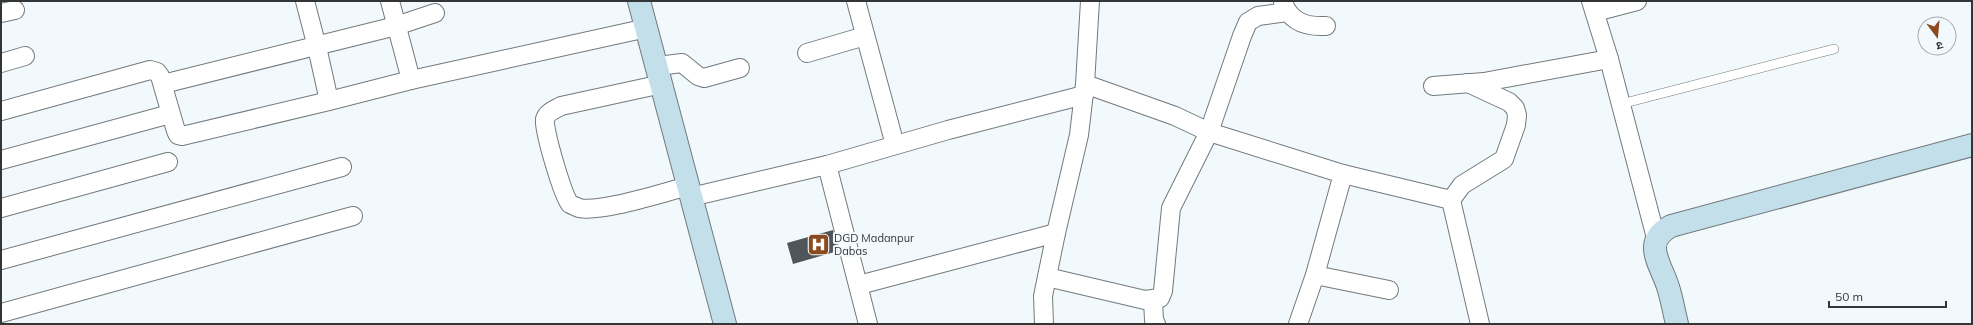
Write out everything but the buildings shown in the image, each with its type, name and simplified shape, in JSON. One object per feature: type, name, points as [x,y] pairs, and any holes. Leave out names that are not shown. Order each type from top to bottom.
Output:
[{"type":"street","points":[[390,1],[411,80]]},
{"type":"street","points":[[639,1],[660,75],[725,324]]},
{"type":"street","points":[[856,1],[895,145]]},
{"type":"street","points":[[1044,324],[1043,296],[1079,135],[1084,90],[1090,1]]},
{"type":"street","points":[[1637,1],[1593,7],[1609,60],[1656,238],[1654,249],[1668,287],[1677,324]]},
{"type":"street","points":[[308,2],[329,101]]},
{"type":"street","points":[[1047,277],[1145,300],[1160,298],[1163,291],[1171,208],[1209,132],[1248,22],[1258,16],[1285,7],[1300,23],[1311,27],[1326,26]]},
{"type":"street","points":[[163,84],[317,47],[396,26],[435,13]]},
{"type":"street","points":[[1,110],[150,70],[157,72],[163,84],[170,114],[176,131],[178,135],[182,136],[411,80],[647,28]]},
{"type":"street","points":[[807,53],[865,36]]},
{"type":"street","points":[[1,63],[25,56]]},
{"type":"street","points":[[1433,86],[1484,82],[1609,60]]},
{"type":"street","points":[[740,68],[704,78],[698,76],[682,63],[660,75],[562,106],[548,114],[545,120],[550,144],[562,186],[570,204],[578,208],[595,209],[826,165],[1084,90],[1175,116],[1209,132],[1343,174],[1451,200]]},
{"type":"street","points":[[1451,200],[1462,186],[1504,159],[1516,125],[1517,114],[1515,108],[1510,102],[1468,83]]},
{"type":"street","points":[[1,160],[170,114]]},
{"type":"street","points":[[1656,238],[1661,231],[1671,226],[1972,145]]},
{"type":"street","points":[[1,208],[168,162]]},
{"type":"street","points":[[826,165],[860,286],[868,324]]},
{"type":"street","points":[[1,260],[342,167]]},
{"type":"street","points":[[1298,324],[1315,274],[1343,174]]},
{"type":"street","points":[[1451,200],[1480,324]]},
{"type":"street","points":[[1,313],[353,216]]},
{"type":"street","points":[[860,286],[1056,233]]},
{"type":"street","points":[[1315,274],[1389,290]]},
{"type":"street","points":[[1153,300],[1156,324]]},
{"type":"lane","points":[[1621,104],[1834,49]]},
{"type":"place","name":"DGD Madanpur Dabas","points":[[819,244]]}]
